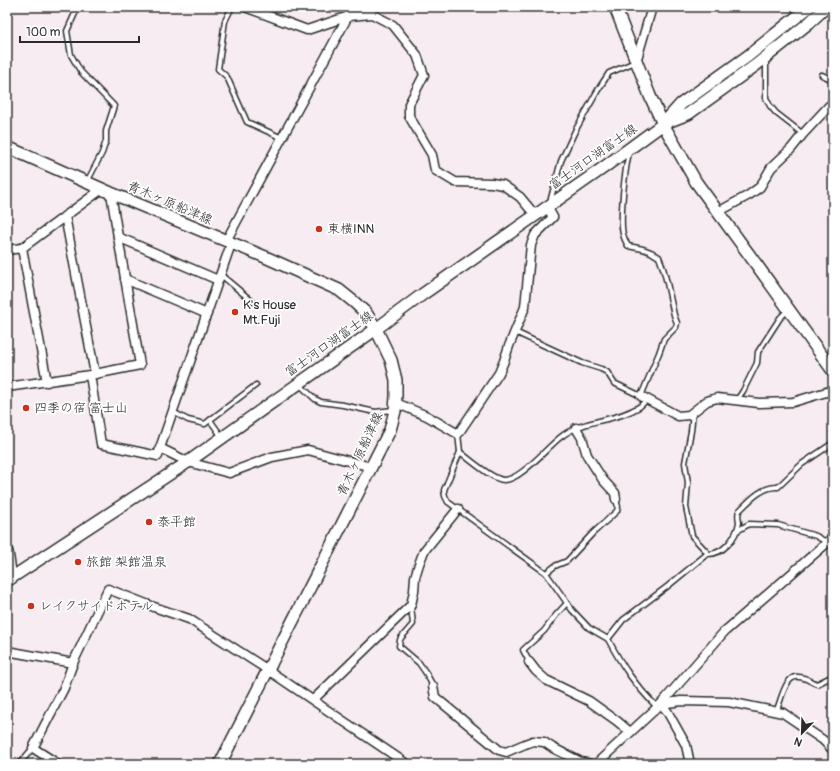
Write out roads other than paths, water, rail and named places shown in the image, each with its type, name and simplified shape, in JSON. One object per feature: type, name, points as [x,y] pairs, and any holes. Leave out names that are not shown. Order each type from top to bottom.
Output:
[{"type":"main road","points":[[615,7],[636,62],[663,124],[696,182],[833,371]]},
{"type":"main road","name":"富士河口湖富士線","points":[[9,579],[188,462],[630,148],[663,124],[680,104],[748,56],[809,7]]},
{"type":"main road","name":"富士河口湖富士線","points":[[663,124],[688,114],[766,57],[810,22],[826,7]]},
{"type":"main road","name":"青木ヶ原船津線","points":[[7,147],[106,191],[270,259],[339,290],[366,313],[376,329],[391,360],[396,380],[396,407],[390,430],[220,764]]},
{"type":"main road","points":[[7,552],[9,579]]},
{"type":"street","points":[[245,7],[307,30],[348,16],[372,14],[393,25],[417,55],[424,75],[409,104],[409,116],[432,155],[435,170],[455,182],[492,183],[502,185],[520,197],[535,215]]},
{"type":"street","points":[[64,216],[92,374],[101,444],[158,456],[219,277],[229,242],[282,138],[353,7]]},
{"type":"street","points":[[636,62],[652,7]]},
{"type":"street","points":[[718,212],[749,195],[760,187],[771,168],[831,106]]},
{"type":"street","points":[[7,250],[22,248],[64,216],[106,191],[118,237],[140,365],[47,382],[7,387]]},
{"type":"street","points":[[396,407],[427,416],[458,434],[499,373],[504,361],[525,307],[532,245],[535,235],[553,217],[548,206]]},
{"type":"street","points":[[118,237],[219,277]]},
{"type":"street","points":[[22,248],[47,382]]},
{"type":"street","points":[[125,279],[206,314]]},
{"type":"street","points":[[644,397],[678,416],[690,415],[706,401],[717,398],[760,403],[793,402],[833,390]]},
{"type":"street","points":[[576,428],[582,438],[587,455],[603,480],[616,493],[616,499]]},
{"type":"street","points":[[160,448],[188,462],[229,473],[272,457],[308,450],[371,467]]},
{"type":"street","points":[[313,700],[411,606],[418,564],[424,550],[458,509]]},
{"type":"street","points":[[596,764],[659,706],[724,632],[831,542]]},
{"type":"street","points":[[58,764],[32,748],[64,688],[73,663],[108,589],[189,619],[268,670],[407,764]]},
{"type":"street","points":[[7,652],[73,663]]},
{"type":"street","points":[[530,663],[546,680],[589,700],[630,732]]},
{"type":"street","points":[[433,686],[435,697],[499,750],[506,752],[533,741],[544,742],[581,762],[591,764]]},
{"type":"street","points":[[659,706],[681,701],[728,702],[783,713],[823,740],[833,750]]},
{"type":"street","points":[[659,706],[666,711],[686,745],[690,764]]},
{"type":"lane","points":[[76,7],[77,10],[67,31],[71,55],[81,72],[114,106],[106,131],[106,141],[102,153],[87,182]]},
{"type":"lane","points":[[232,7],[225,21],[218,69],[227,77],[247,122],[282,138]]},
{"type":"lane","points":[[766,57],[766,98],[776,113],[803,134]]},
{"type":"lane","points":[[548,206],[561,161],[575,131],[598,90],[609,74],[636,62]]},
{"type":"lane","points":[[822,75],[833,80]]},
{"type":"lane","points":[[831,106],[833,94]]},
{"type":"lane","points":[[460,452],[490,475],[502,480],[510,479],[527,468],[562,436],[576,428],[623,415],[640,407],[664,339],[676,327],[677,323],[668,283],[659,257],[643,249],[628,246],[623,234],[622,218],[625,169],[630,148]]},
{"type":"lane","points":[[219,277],[253,302]]},
{"type":"lane","points":[[737,400],[757,363],[758,352],[780,318],[788,309]]},
{"type":"lane","points":[[515,332],[582,363],[607,372],[614,383],[644,397]]},
{"type":"lane","points":[[298,383],[320,402],[375,412],[396,407]]},
{"type":"lane","points":[[173,412],[188,420],[205,424],[256,385]]},
{"type":"lane","points":[[692,412],[691,431],[685,463],[688,483],[686,507],[692,536],[707,554]]},
{"type":"lane","points":[[210,420],[223,437]]},
{"type":"lane","points":[[458,434],[460,452],[444,490],[448,502],[546,573],[572,610],[589,628],[608,639],[621,664],[632,680],[659,706]]},
{"type":"lane","points":[[608,639],[623,620],[707,554],[721,550],[729,544],[737,531],[739,522],[737,514],[738,511],[756,495],[772,487],[778,487],[802,464],[833,443]]},
{"type":"lane","points":[[546,573],[555,566],[567,561],[592,534],[617,511],[618,507],[616,499]]},
{"type":"lane","points":[[737,531],[749,524],[778,525],[811,534],[831,542]]},
{"type":"lane","points":[[530,663],[523,650],[544,632],[567,603]]},
{"type":"lane","points":[[411,606],[413,624],[401,638],[399,646],[419,663],[433,686]]},
{"type":"lane","points":[[776,712],[791,678],[798,676],[817,684],[833,676]]},
{"type":"lane","points":[[19,764],[32,748]]},
{"type":"place","name":"東横INN","points":[[319,229]]},
{"type":"place","name":"K's House Mt.Fuji","points":[[235,312]]},
{"type":"place","name":"四季の宿 富士山","points":[[26,408]]},
{"type":"place","name":"泰平館","points":[[149,522]]},
{"type":"place","name":"旅館 梨館温泉","points":[[78,562]]},
{"type":"place","name":"レイクサイドホテル","points":[[31,606]]}]
